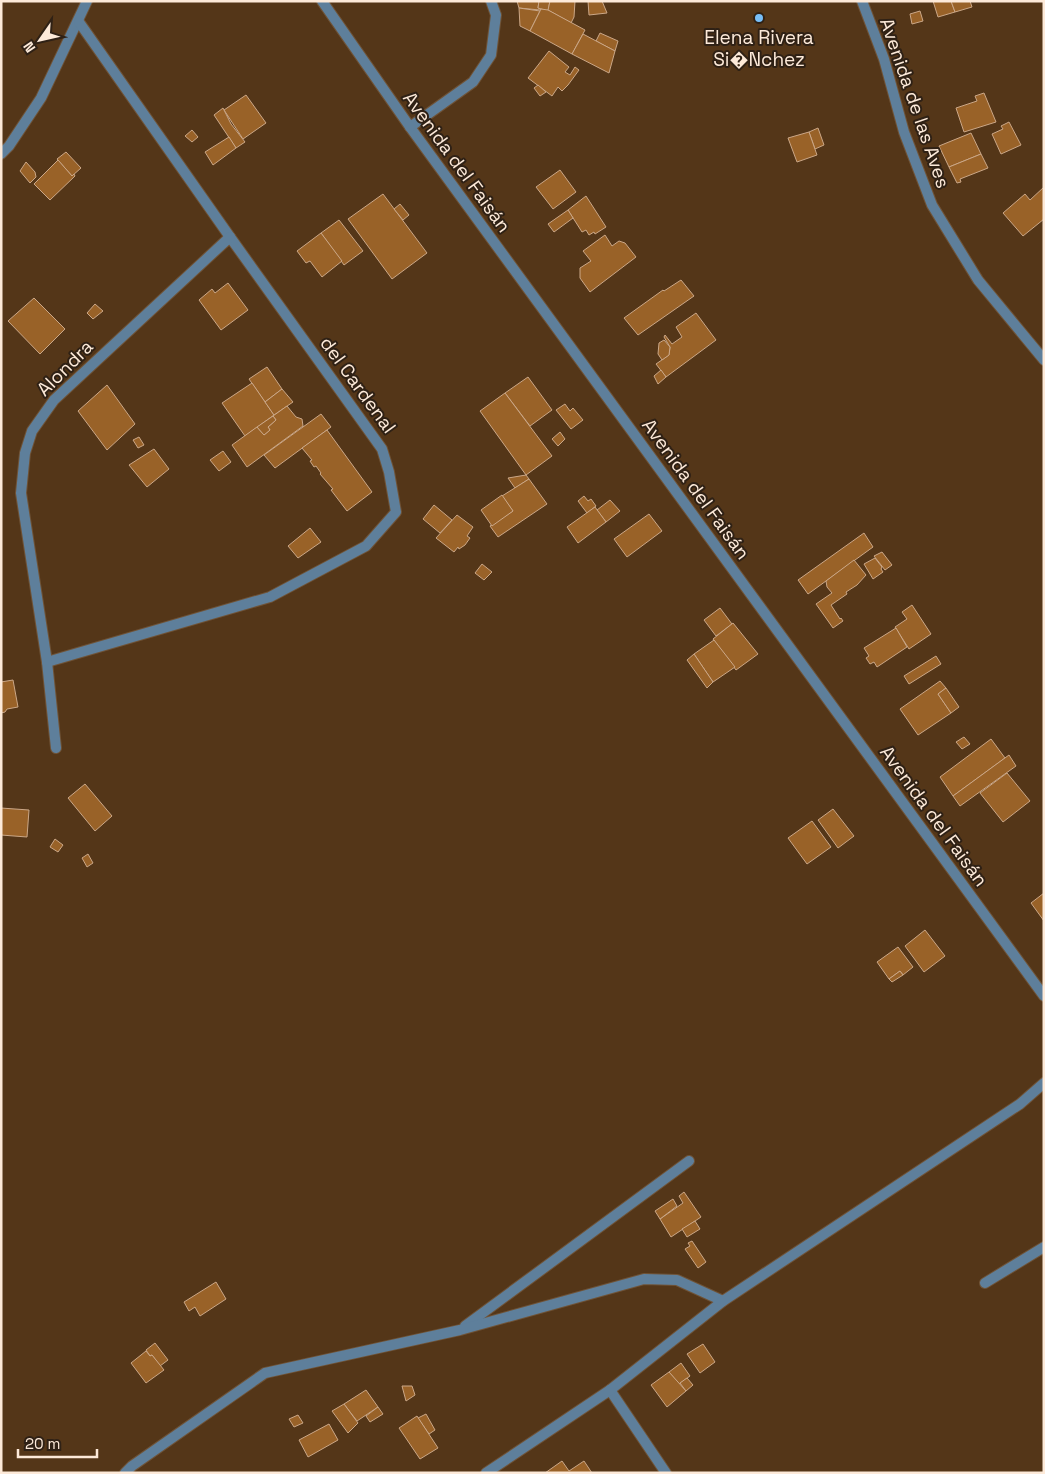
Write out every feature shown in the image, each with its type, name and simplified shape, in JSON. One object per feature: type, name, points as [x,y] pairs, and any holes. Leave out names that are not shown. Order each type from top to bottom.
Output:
[{"type":"street","points":[[1,154],[9,146],[42,98],[79,22],[87,1]]},
{"type":"street","name":"Avenida del Faisán","points":[[322,1],[410,127],[1044,996]]},
{"type":"street","points":[[410,127],[473,82],[490,55],[496,15],[491,1]]},
{"type":"street","name":"Avenida de las Aves","points":[[862,1],[884,59],[904,132],[932,205],[978,280],[1044,360]]},
{"type":"street","name":"del Cardenal","points":[[47,662],[270,597],[366,546],[396,512],[389,472],[382,449],[79,22]]},
{"type":"street","name":"Alondra","points":[[56,748],[47,662],[21,493],[25,453],[32,431],[54,400],[230,237]]},
{"type":"street","points":[[486,1473],[610,1390],[722,1301],[1020,1104],[1044,1083]]},
{"type":"street","points":[[460,1330],[689,1161]]},
{"type":"street","points":[[985,1283],[1044,1247]]},
{"type":"street","points":[[125,1473],[132,1466],[265,1373],[460,1330],[644,1279],[677,1280],[722,1301]]},
{"type":"street","points":[[610,1390],[666,1473]]},
{"type":"building","points":[[517,1],[539,1],[538,8],[541,9],[519,8]]},
{"type":"building","points":[[539,1],[550,1],[548,11],[538,8]]},
{"type":"building","points":[[550,1],[575,1],[574,17],[571,23],[548,10]]},
{"type":"building","points":[[588,1],[602,1],[607,13],[589,15]]},
{"type":"building","points":[[933,1],[951,1],[955,12],[938,17]]},
{"type":"building","points":[[951,1],[970,1],[972,7],[955,12]]},
{"type":"building","points":[[519,8],[540,11],[530,31],[520,26]]},
{"type":"building","points":[[541,9],[548,10],[585,30],[572,54],[530,31]]},
{"type":"building","points":[[920,11],[923,21],[912,24],[910,14]]},
{"type":"building","points":[[600,33],[618,41],[615,51],[596,41]]},
{"type":"building","points":[[583,34],[615,51],[609,73],[572,54]]},
{"type":"building","points":[[549,51],[569,67],[565,72],[570,75],[575,67],[579,70],[562,91],[558,87],[552,96],[528,78]]},
{"type":"building","points":[[538,85],[546,92],[540,96],[534,88]]},
{"type":"building","points":[[984,93],[996,122],[964,132],[956,108],[977,101],[975,96]]},
{"type":"building","points":[[246,95],[266,123],[243,139],[224,110]]},
{"type":"building","points":[[223,108],[231,124],[245,142],[236,148],[214,115]]},
{"type":"building","points":[[1009,122],[1021,145],[1001,154],[992,134],[1003,129],[1001,126]]},
{"type":"building","points":[[818,128],[824,145],[815,149],[809,132]]},
{"type":"building","points":[[192,130],[198,137],[192,142],[185,136]]},
{"type":"building","points":[[809,132],[817,155],[797,162],[788,138]]},
{"type":"building","points":[[971,133],[981,154],[949,167],[939,146]]},
{"type":"building","points":[[229,137],[236,148],[213,165],[205,152]]},
{"type":"building","points":[[66,152],[81,168],[72,176],[57,159]]},
{"type":"building","points":[[981,154],[988,168],[960,179],[961,182],[957,183],[949,167]]},
{"type":"building","points":[[58,160],[72,176],[74,174],[75,176],[50,200],[34,184]]},
{"type":"building","points":[[26,162],[35,172],[36,177],[30,183],[20,171]]},
{"type":"building","points":[[560,170],[576,192],[553,209],[536,187]]},
{"type":"building","points":[[1044,187],[1044,219],[1023,236],[1003,213],[1025,194],[1030,200]]},
{"type":"building","points":[[383,194],[427,253],[392,279],[348,219]]},
{"type":"building","points":[[586,196],[606,227],[595,234],[594,232],[589,235],[586,230],[582,232],[568,210]]},
{"type":"building","points":[[400,204],[409,215],[403,220],[394,209]]},
{"type":"building","points":[[568,210],[573,218],[554,232],[548,224]]},
{"type":"building","points":[[339,220],[363,251],[344,265],[321,233]]},
{"type":"building","points":[[321,233],[342,261],[322,277],[310,261],[306,263],[297,251]]},
{"type":"building","points":[[605,235],[612,246],[619,241],[625,243],[636,257],[590,292],[580,278],[580,268],[591,261],[583,251]]},
{"type":"building","points":[[681,280],[694,296],[638,335],[624,318],[663,290]]},
{"type":"building","points":[[228,283],[248,310],[221,330],[199,300],[212,289],[215,293]]},
{"type":"building","points":[[34,298],[65,329],[40,354],[8,321]]},
{"type":"building","points":[[95,304],[103,311],[93,319],[87,313]]},
{"type":"building","points":[[696,313],[716,340],[666,377],[656,364],[669,355],[670,347],[664,337],[665,335],[672,344],[682,337],[676,327]]},
{"type":"building","points":[[664,340],[670,347],[669,355],[662,360],[658,354],[659,343]]},
{"type":"building","points":[[267,367],[282,389],[265,402],[249,379]]},
{"type":"building","points":[[661,370],[666,377],[658,384],[654,376]]},
{"type":"building","points":[[528,377],[552,410],[530,426],[505,393]]},
{"type":"building","points":[[252,383],[274,415],[245,436],[222,403]]},
{"type":"building","points":[[107,385],[135,424],[107,450],[78,411]]},
{"type":"building","points":[[282,389],[293,402],[274,415],[265,402]]},
{"type":"building","points":[[505,393],[552,456],[526,475],[480,411]]},
{"type":"building","points":[[565,404],[570,411],[573,408],[583,420],[571,429],[556,410]]},
{"type":"building","points":[[287,406],[296,417],[302,419],[303,426],[247,467],[232,445],[257,427],[264,435],[270,430],[268,427],[276,420],[273,416]]},
{"type":"building","points":[[321,414],[331,427],[275,468],[264,455]]},
{"type":"building","points":[[273,416],[276,420],[268,427],[270,430],[264,435],[257,427]]},
{"type":"building","points":[[327,430],[372,492],[347,511],[302,448]]},
{"type":"building","points":[[560,432],[565,439],[558,446],[552,439]]},
{"type":"building","points":[[139,437],[144,445],[138,448],[133,440]]},
{"type":"building","points":[[154,449],[169,469],[147,487],[129,465]]},
{"type":"building","points":[[223,451],[231,462],[219,471],[210,460]]},
{"type":"building","points":[[526,475],[529,479],[515,488],[508,478]]},
{"type":"building","points":[[529,479],[547,504],[498,537],[490,526],[513,511],[502,496]]},
{"type":"building","points":[[502,495],[513,511],[492,526],[481,510]]},
{"type":"building","points":[[584,496],[588,501],[591,499],[596,506],[587,513],[578,501]]},
{"type":"building","points":[[610,500],[620,511],[606,522],[597,510]]},
{"type":"building","points":[[434,505],[452,520],[440,533],[423,519]]},
{"type":"building","points":[[595,507],[606,522],[578,543],[567,527]]},
{"type":"building","points":[[649,514],[662,531],[627,557],[614,539]]},
{"type":"building","points":[[457,515],[473,527],[467,536],[470,538],[465,545],[459,549],[458,547],[454,552],[436,538]]},
{"type":"building","points":[[310,528],[321,542],[298,558],[288,546]]},
{"type":"building","points":[[864,533],[873,547],[808,594],[798,580]]},
{"type":"building","points":[[882,552],[892,565],[885,570],[874,556]]},
{"type":"building","points":[[875,558],[882,567],[883,572],[873,579],[864,564]]},
{"type":"building","points":[[854,560],[866,575],[857,585],[846,592],[847,594],[831,605],[843,621],[833,628],[816,604],[832,593],[827,587],[826,581]]},
{"type":"building","points":[[482,564],[492,572],[484,580],[475,573]]},
{"type":"building","points":[[912,605],[931,634],[909,649],[895,627],[907,619],[902,612]]},
{"type":"building","points":[[720,608],[732,624],[716,636],[704,620]]},
{"type":"building","points":[[733,623],[758,654],[736,670],[713,639]]},
{"type":"building","points":[[896,628],[907,647],[877,667],[874,662],[870,664],[866,658],[869,656],[864,648]]},
{"type":"building","points":[[714,640],[735,667],[713,682],[694,654]]},
{"type":"building","points":[[694,654],[713,682],[707,688],[687,660]]},
{"type":"building","points":[[936,656],[941,664],[909,684],[904,676]]},
{"type":"building","points":[[13,680],[18,707],[7,709],[1,713],[1,682]]},
{"type":"building","points":[[940,681],[946,688],[938,694],[951,713],[918,735],[900,709]]},
{"type":"building","points":[[946,688],[959,707],[951,713],[938,694]]},
{"type":"building","points":[[964,737],[970,744],[962,749],[956,742]]},
{"type":"building","points":[[991,739],[1005,758],[953,796],[940,777]]},
{"type":"building","points":[[1009,755],[1016,766],[960,806],[953,796]]},
{"type":"building","points":[[1007,773],[1030,801],[1003,822],[980,793]]},
{"type":"building","points":[[85,784],[112,816],[95,831],[68,798]]},
{"type":"building","points":[[1,808],[29,810],[27,837],[1,835]]},
{"type":"building","points":[[833,809],[854,836],[838,848],[818,820]]},
{"type":"building","points":[[812,821],[831,847],[807,864],[788,838]]},
{"type":"building","points":[[55,839],[63,845],[58,852],[50,847]]},
{"type":"building","points":[[88,854],[93,863],[87,867],[82,858]]},
{"type":"building","points":[[1044,893],[1044,921],[1031,903]]},
{"type":"building","points":[[925,930],[945,956],[924,972],[905,946]]},
{"type":"building","points":[[898,947],[913,967],[903,975],[900,971],[889,979],[877,962]]},
{"type":"building","points":[[900,971],[903,975],[892,982],[889,979]]},
{"type":"building","points":[[684,1192],[701,1217],[671,1237],[660,1219],[683,1203],[679,1196]]},
{"type":"building","points":[[673,1199],[677,1206],[660,1219],[655,1211]]},
{"type":"building","points":[[695,1221],[700,1229],[687,1237],[682,1229]]},
{"type":"building","points":[[692,1241],[706,1262],[698,1268],[685,1249],[690,1246],[688,1243]]},
{"type":"building","points":[[216,1282],[226,1299],[200,1316],[195,1307],[189,1311],[184,1302]]},
{"type":"building","points":[[155,1343],[168,1360],[160,1366],[146,1350]]},
{"type":"building","points":[[703,1344],[715,1362],[700,1373],[687,1354]]},
{"type":"building","points":[[146,1351],[150,1356],[152,1355],[164,1370],[146,1383],[131,1363]]},
{"type":"building","points":[[681,1363],[690,1376],[679,1384],[669,1372]]},
{"type":"building","points":[[669,1372],[686,1391],[667,1407],[651,1385]]},
{"type":"building","points":[[687,1378],[693,1385],[686,1391],[680,1383]]},
{"type":"building","points":[[402,1386],[412,1386],[415,1395],[406,1401]]},
{"type":"building","points":[[366,1390],[378,1407],[357,1421],[344,1404]]},
{"type":"building","points":[[344,1404],[358,1423],[348,1433],[332,1411]]},
{"type":"building","points":[[378,1407],[383,1414],[370,1422],[366,1416]]},
{"type":"building","points":[[426,1414],[435,1430],[429,1434],[418,1418]]},
{"type":"building","points":[[298,1415],[303,1423],[294,1427],[289,1419]]},
{"type":"building","points":[[417,1416],[438,1448],[420,1459],[399,1428]]},
{"type":"building","points":[[329,1424],[338,1440],[308,1457],[299,1440]]},
{"type":"building","points":[[562,1461],[569,1471],[584,1461],[592,1473],[545,1473]]},
{"type":"place","name":"Elena Rivera Si�Nchez","points":[[759,18]]}]
